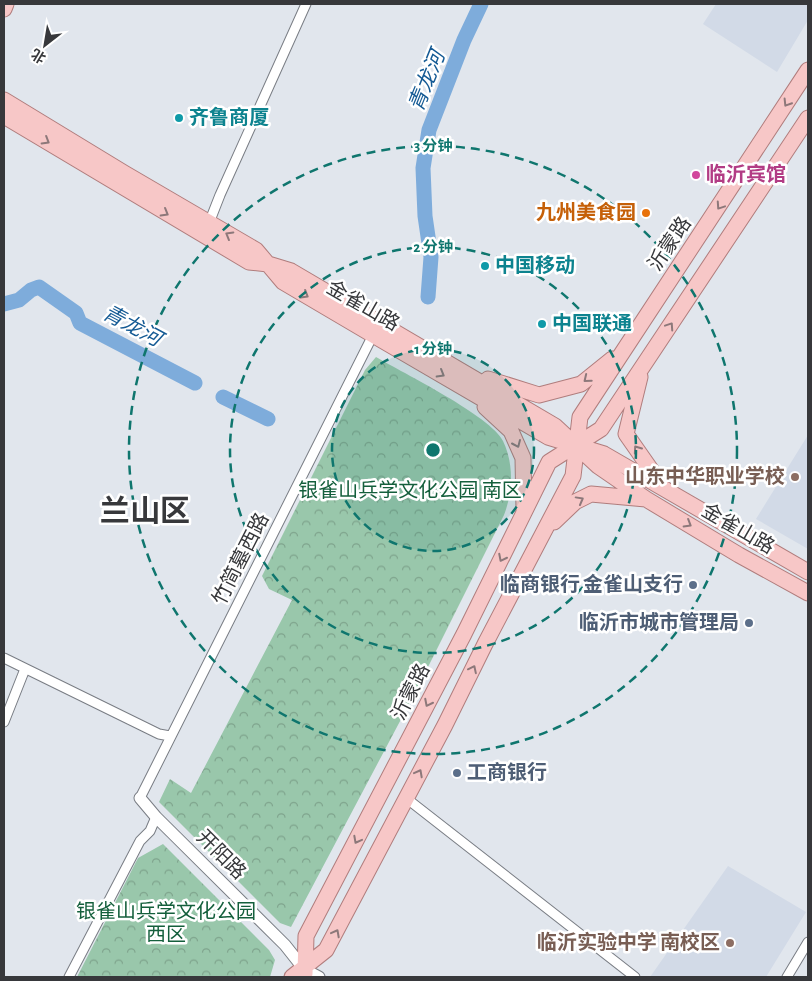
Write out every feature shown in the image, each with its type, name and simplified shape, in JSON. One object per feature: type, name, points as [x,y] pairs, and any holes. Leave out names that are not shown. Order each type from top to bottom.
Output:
[{"type":"main road","points":[[4,9],[6,4]]},
{"type":"main road","name":"沂蒙路","points":[[300,974],[326,950],[446,725],[485,644],[573,476],[580,417],[808,70]]},
{"type":"main road","points":[[4,89],[8,95],[46,126]]},
{"type":"main road","name":"金雀山路","points":[[4,100],[256,250],[284,282],[373,335],[461,378]]},
{"type":"main road","name":"金雀山路","points":[[4,116],[249,262],[268,264],[291,270],[461,378],[548,437],[604,454],[808,572]]},
{"type":"main road","name":"沂蒙路","points":[[300,974],[306,936],[427,705],[549,462],[601,429],[808,118]]},
{"type":"main road","points":[[4,124],[28,130]]},
{"type":"main road","points":[[461,378],[539,395],[581,384],[625,348]]},
{"type":"main road","points":[[643,367],[626,434],[665,489]]},
{"type":"main road","points":[[461,378],[511,431],[523,458],[524,515]]},
{"type":"main road","name":"金雀山路","points":[[576,446],[598,466],[646,499],[739,555],[808,593]]},
{"type":"main road","points":[[543,532],[575,502],[591,494],[646,499]]},
{"type":"street","points":[[209,223],[306,4]]},
{"type":"street","name":"竹简墓西路","points":[[140,798],[373,335]]},
{"type":"street","points":[[4,658],[159,734],[170,736]]},
{"type":"street","points":[[4,722],[25,669]]},
{"type":"street","name":"开阳路","points":[[140,798],[285,945],[300,974],[320,977]]},
{"type":"street","points":[[406,798],[635,977]]},
{"type":"street","points":[[69,977],[140,841],[150,831],[156,816]]},
{"type":"street","points":[[787,977],[808,942]]},
{"type":"shaded area","points":[[716,4],[808,4],[808,20],[777,72],[703,24]]},
{"type":"shaded area","name":"山东中华职业学校","points":[[808,435],[808,549],[756,519]]},
{"type":"shaded area","name":"临沂实验中学 南校区","points":[[728,866],[806,912],[766,977],[650,977]]},
{"type":"green space","name":"银雀山兵学文化公园 南区","points":[[376,357],[465,408],[495,431],[507,450],[511,468],[511,488],[504,515],[416,691],[291,927],[280,923],[159,802],[170,779],[191,793],[292,600],[269,589],[262,576],[365,370]]},
{"type":"green space","name":"银雀山兵学文化公园 西区","points":[[163,844],[269,950],[275,960],[270,977],[77,977],[138,858]]},
{"type":"waterway","name":"青龙河","points":[[428,297],[431,257],[425,216],[423,168],[429,130],[464,40],[481,4]]},
{"type":"waterway","name":"青龙河","points":[[4,304],[19,300],[31,290],[39,287],[76,313],[80,323],[195,383]]},
{"type":"waterway","name":"青龙河","points":[[223,397],[268,419]]},
{"type":"place","name":"齐鲁商厦","points":[[179,118]]},
{"type":"place","name":"临沂宾馆","points":[[696,175]]},
{"type":"place","name":"九州美食园","points":[[646,213]]},
{"type":"place","name":"中国移动","points":[[485,266]]},
{"type":"place","name":"中国联通","points":[[542,324]]},
{"type":"place","name":"山东中华职业学校","points":[[795,477]]},
{"type":"place","name":"临商银行 金雀山支行","points":[[693,585]]},
{"type":"place","name":"临沂市城市管理局","points":[[749,623]]},
{"type":"place","name":"工商银行","points":[[457,773]]},
{"type":"place","name":"临沂实验中学 南校区","points":[[730,943]]},
{"type":"district","name":"兰山区","points":[[145,512]]}]
